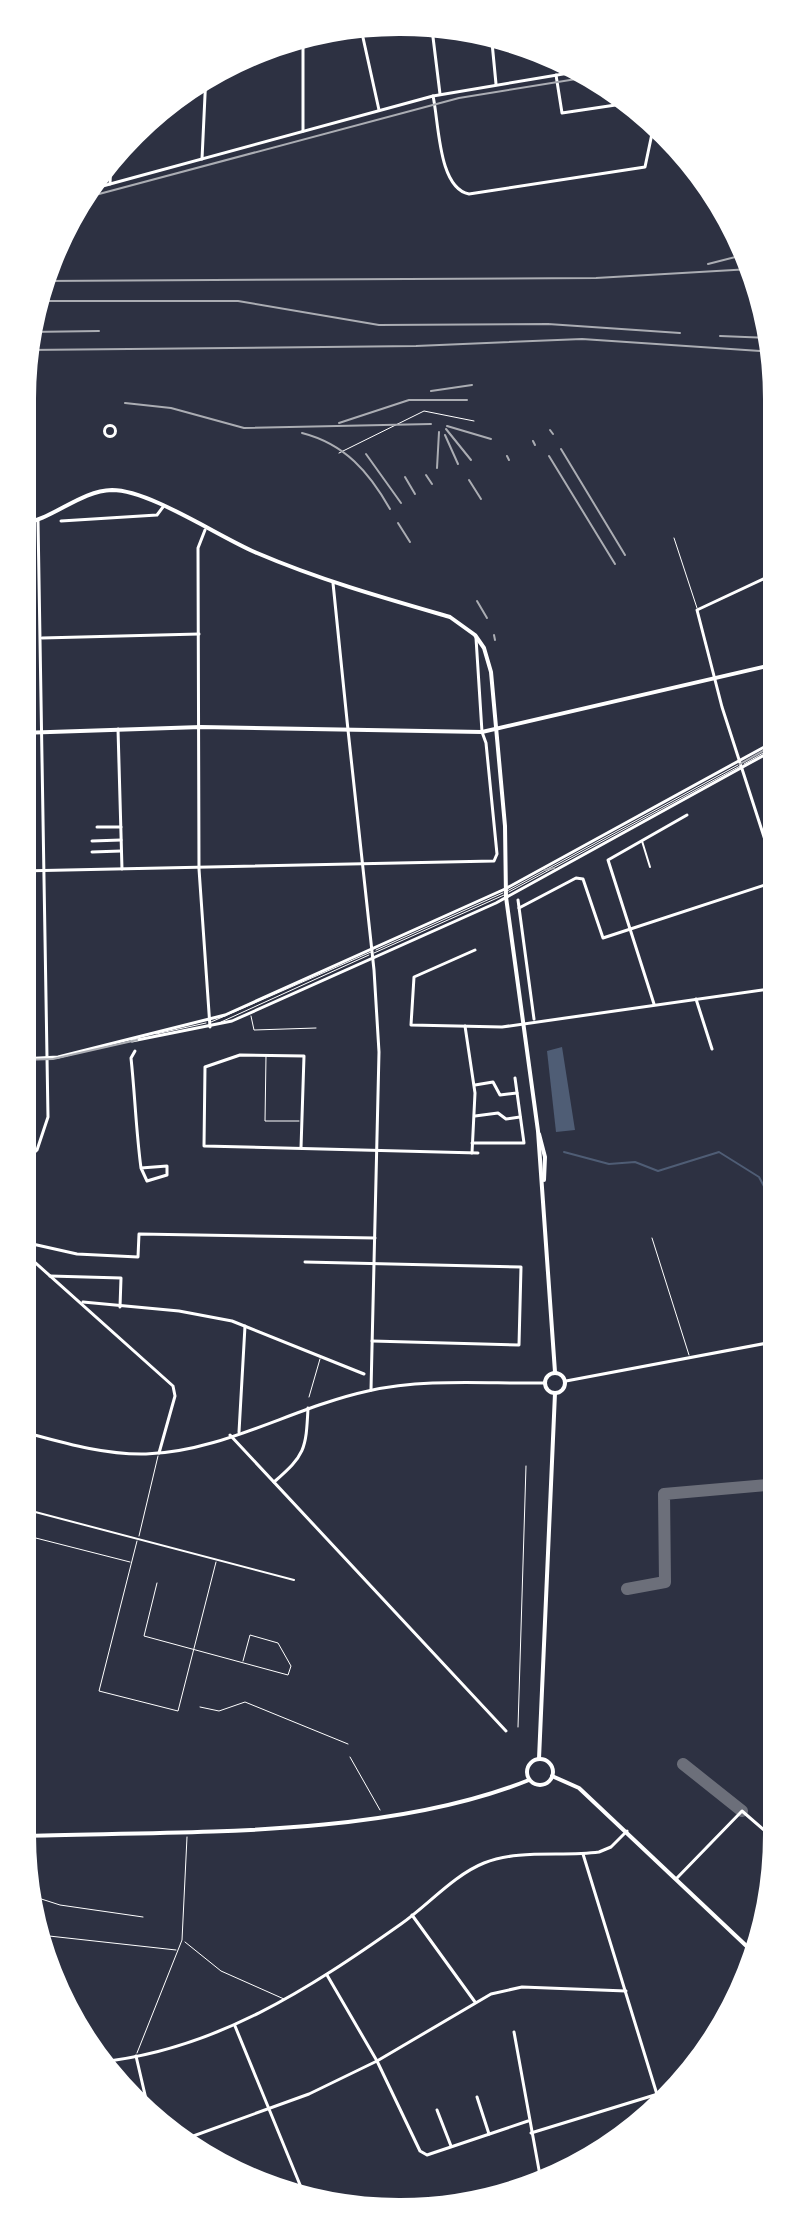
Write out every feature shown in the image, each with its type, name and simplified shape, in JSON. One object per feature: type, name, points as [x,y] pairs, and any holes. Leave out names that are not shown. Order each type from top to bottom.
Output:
[{"type":"main road","points":[[34,521],[94,493],[109,490],[136,494],[205,530],[333,583],[450,617],[475,635],[488,660],[497,729],[505,893],[538,1131],[555,1372],[566,1381],[562,1390],[555,1393]]},
{"type":"main road","points":[[34,732],[201,727],[482,732],[765,667]]},
{"type":"main road","points":[[539,1759],[555,1393],[545,1383],[548,1376],[555,1372]]},
{"type":"main road","points":[[539,1759],[551,1765],[552,1776]]},
{"type":"main road","points":[[529,1780],[528,1767],[539,1759]]},
{"type":"main road","points":[[34,1835],[337,1822],[397,1814],[487,1794],[529,1780],[541,1785],[552,1776]]},
{"type":"main road","points":[[552,1776],[579,1788],[748,1947]]},
{"type":"street","points":[[363,36],[379,111]]},
{"type":"street","points":[[433,36],[440,94]]},
{"type":"street","points":[[492,46],[496,84]]},
{"type":"street","points":[[303,47],[303,128]]},
{"type":"street","points":[[104,186],[303,128],[440,94],[564,74]]},
{"type":"street","points":[[556,75],[562,113],[615,105]]},
{"type":"street","points":[[202,159],[205,90]]},
{"type":"street","points":[[433,96],[444,165],[457,189],[469,194],[645,167],[652,135]]},
{"type":"street","points":[[110,177],[110,184]]},
{"type":"street","points":[[61,521],[157,515],[163,507]]},
{"type":"street","points":[[34,1153],[47,1128],[48,1059],[38,520]]},
{"type":"street","points":[[205,530],[198,548],[201,727],[199,869],[210,1024]]},
{"type":"street","points":[[765,578],[697,610],[714,680],[765,842]]},
{"type":"street","points":[[333,583],[372,952],[379,1052],[371,1390]]},
{"type":"street","points":[[42,638],[199,634]]},
{"type":"street","points":[[34,871],[495,860],[475,635]]},
{"type":"street","points":[[118,729],[122,870]]},
{"type":"street","points":[[210,1024],[505,893],[765,751]]},
{"type":"street","points":[[34,1059],[48,1059],[250,1013],[372,952],[505,893],[765,751]]},
{"type":"street","points":[[492,804],[503,803]]},
{"type":"street","points":[[654,1004],[608,860],[687,815]]},
{"type":"street","points":[[97,827],[121,827]]},
{"type":"street","points":[[92,841],[121,840]]},
{"type":"street","points":[[642,840],[650,867]]},
{"type":"street","points":[[92,852],[121,851]]},
{"type":"street","points":[[519,908],[581,878],[586,882],[603,938],[765,883]]},
{"type":"street","points":[[518,900],[535,1020]]},
{"type":"street","points":[[475,950],[419,974],[412,984],[411,1025],[502,1027],[523,1021],[765,989]]},
{"type":"street","points":[[696,998],[712,1049]]},
{"type":"street","points":[[465,1026],[474,1085],[472,1153]]},
{"type":"street","points":[[135,1051],[131,1058],[141,1168],[147,1181],[167,1175],[167,1166],[141,1168]]},
{"type":"street","points":[[301,1148],[304,1056],[240,1055],[205,1067],[204,1146],[478,1153]]},
{"type":"street","points":[[472,1143],[524,1143],[515,1078]]},
{"type":"street","points":[[474,1085],[493,1082],[500,1095],[517,1093]]},
{"type":"street","points":[[473,1116],[498,1113],[506,1119],[520,1117]]},
{"type":"street","points":[[34,1244],[77,1254],[138,1257],[139,1234],[375,1238]]},
{"type":"street","points":[[34,1262],[83,1302],[175,1389],[159,1453]]},
{"type":"street","points":[[305,1262],[521,1267],[519,1345],[372,1341]]},
{"type":"street","points":[[50,1276],[121,1278],[120,1307]]},
{"type":"street","points":[[83,1302],[191,1313],[245,1326],[364,1374]]},
{"type":"street","points":[[239,1432],[245,1326]]},
{"type":"street","points":[[566,1381],[765,1344]]},
{"type":"street","points":[[34,1435],[99,1451],[159,1453],[230,1435],[371,1390],[457,1383],[545,1383]]},
{"type":"street","points":[[274,1482],[299,1460],[305,1449],[308,1408]]},
{"type":"street","points":[[230,1435],[506,1731]]},
{"type":"street","points":[[34,1512],[294,1580]]},
{"type":"street","points":[[676,1879],[742,1811],[765,1831]]},
{"type":"street","points":[[112,2060],[179,2046],[235,2026],[286,2000],[412,1915],[473,1868],[491,1860],[606,1850],[627,1831]]},
{"type":"street","points":[[583,1854],[658,2093]]},
{"type":"street","points":[[412,1915],[475,2002]]},
{"type":"street","points":[[327,1975],[377,2061],[420,2151],[427,2155],[528,2121]]},
{"type":"street","points":[[193,2136],[270,2110],[377,2061],[475,2002],[513,1988],[626,1991]]},
{"type":"street","points":[[235,2026],[301,2187]]},
{"type":"street","points":[[514,2032],[530,2134],[540,2172]]},
{"type":"street","points":[[136,2056],[146,2097]]},
{"type":"street","points":[[530,2134],[656,2095]]},
{"type":"street","points":[[477,2097],[489,2134]]},
{"type":"street","points":[[437,2110],[451,2146]]},
{"type":"lane","points":[[339,453],[424,411],[474,421]]},
{"type":"lane","points":[[674,538],[697,610]]},
{"type":"lane","points":[[250,1013],[254,1030],[316,1028]]},
{"type":"lane","points":[[133,1040],[135,1051]]},
{"type":"lane","points":[[266,1055],[265,1121],[302,1121]]},
{"type":"lane","points":[[652,1238],[690,1358]]},
{"type":"lane","points":[[309,1397],[311,1380],[321,1356]]},
{"type":"lane","points":[[159,1453],[99,1691],[178,1711],[217,1559]]},
{"type":"lane","points":[[518,1727],[526,1466]]},
{"type":"lane","points":[[34,1538],[132,1562]]},
{"type":"lane","points":[[157,1583],[144,1636],[288,1675],[291,1666],[278,1643],[250,1635],[243,1661]]},
{"type":"lane","points":[[200,1707],[219,1711],[245,1702],[348,1744]]},
{"type":"lane","points":[[350,1757],[380,1810]]},
{"type":"lane","points":[[136,2056],[182,1940],[187,1837]]},
{"type":"lane","points":[[40,1898],[60,1905],[143,1917]]},
{"type":"lane","points":[[48,1936],[179,1950]]},
{"type":"lane","points":[[182,1940],[221,1971],[286,2000]]},
{"type":"water","points":[[562,1047],[575,1130],[556,1132],[547,1051]]},
{"type":"waterway","points":[[564,1152],[609,1164],[635,1162],[658,1171],[719,1152],[759,1177],[765,1188]]},
{"type":"taxiway","points":[[627,1589],[665,1582],[664,1494],[765,1485]]},
{"type":"taxiway","points":[[683,1764],[742,1811]]},
{"type":"tram line","points":[[97,195],[459,98],[575,79]]},
{"type":"tram line","points":[[740,764],[765,750]]},
{"type":"tram line","points":[[545,870],[554,868]]},
{"type":"tram line","points":[[34,1060],[53,1059],[137,1040]]},
{"type":"railway","points":[[708,264],[736,257]]},
{"type":"railway","points":[[53,281],[596,278],[741,270]]},
{"type":"railway","points":[[47,301],[238,301],[379,325],[548,324],[680,333]]},
{"type":"railway","points":[[40,332],[99,331]]},
{"type":"railway","points":[[720,336],[760,338]]},
{"type":"railway","points":[[37,350],[416,346],[582,339],[762,351]]},
{"type":"railway","points":[[431,391],[472,385]]},
{"type":"railway","points":[[339,423],[409,400],[467,400]]},
{"type":"railway","points":[[125,403],[171,408],[244,428],[431,424]]},
{"type":"railway","points":[[447,426],[491,439]]},
{"type":"railway","points":[[446,429],[471,460]]},
{"type":"railway","points":[[550,430],[553,434]]},
{"type":"railway","points":[[437,468],[439,432]]},
{"type":"railway","points":[[302,433],[331,444],[354,461],[390,509]]},
{"type":"railway","points":[[445,435],[458,464]]},
{"type":"railway","points":[[533,441],[535,445]]},
{"type":"railway","points":[[561,449],[625,555]]},
{"type":"railway","points":[[366,454],[401,503]]},
{"type":"railway","points":[[507,456],[509,460]]},
{"type":"railway","points":[[549,456],[615,564]]},
{"type":"railway","points":[[426,475],[432,484]]},
{"type":"railway","points":[[405,477],[415,494]]},
{"type":"railway","points":[[469,480],[481,499]]},
{"type":"railway","points":[[398,523],[410,542]]},
{"type":"railway","points":[[477,601],[487,618]]},
{"type":"railway","points":[[494,635],[495,640]]}]
